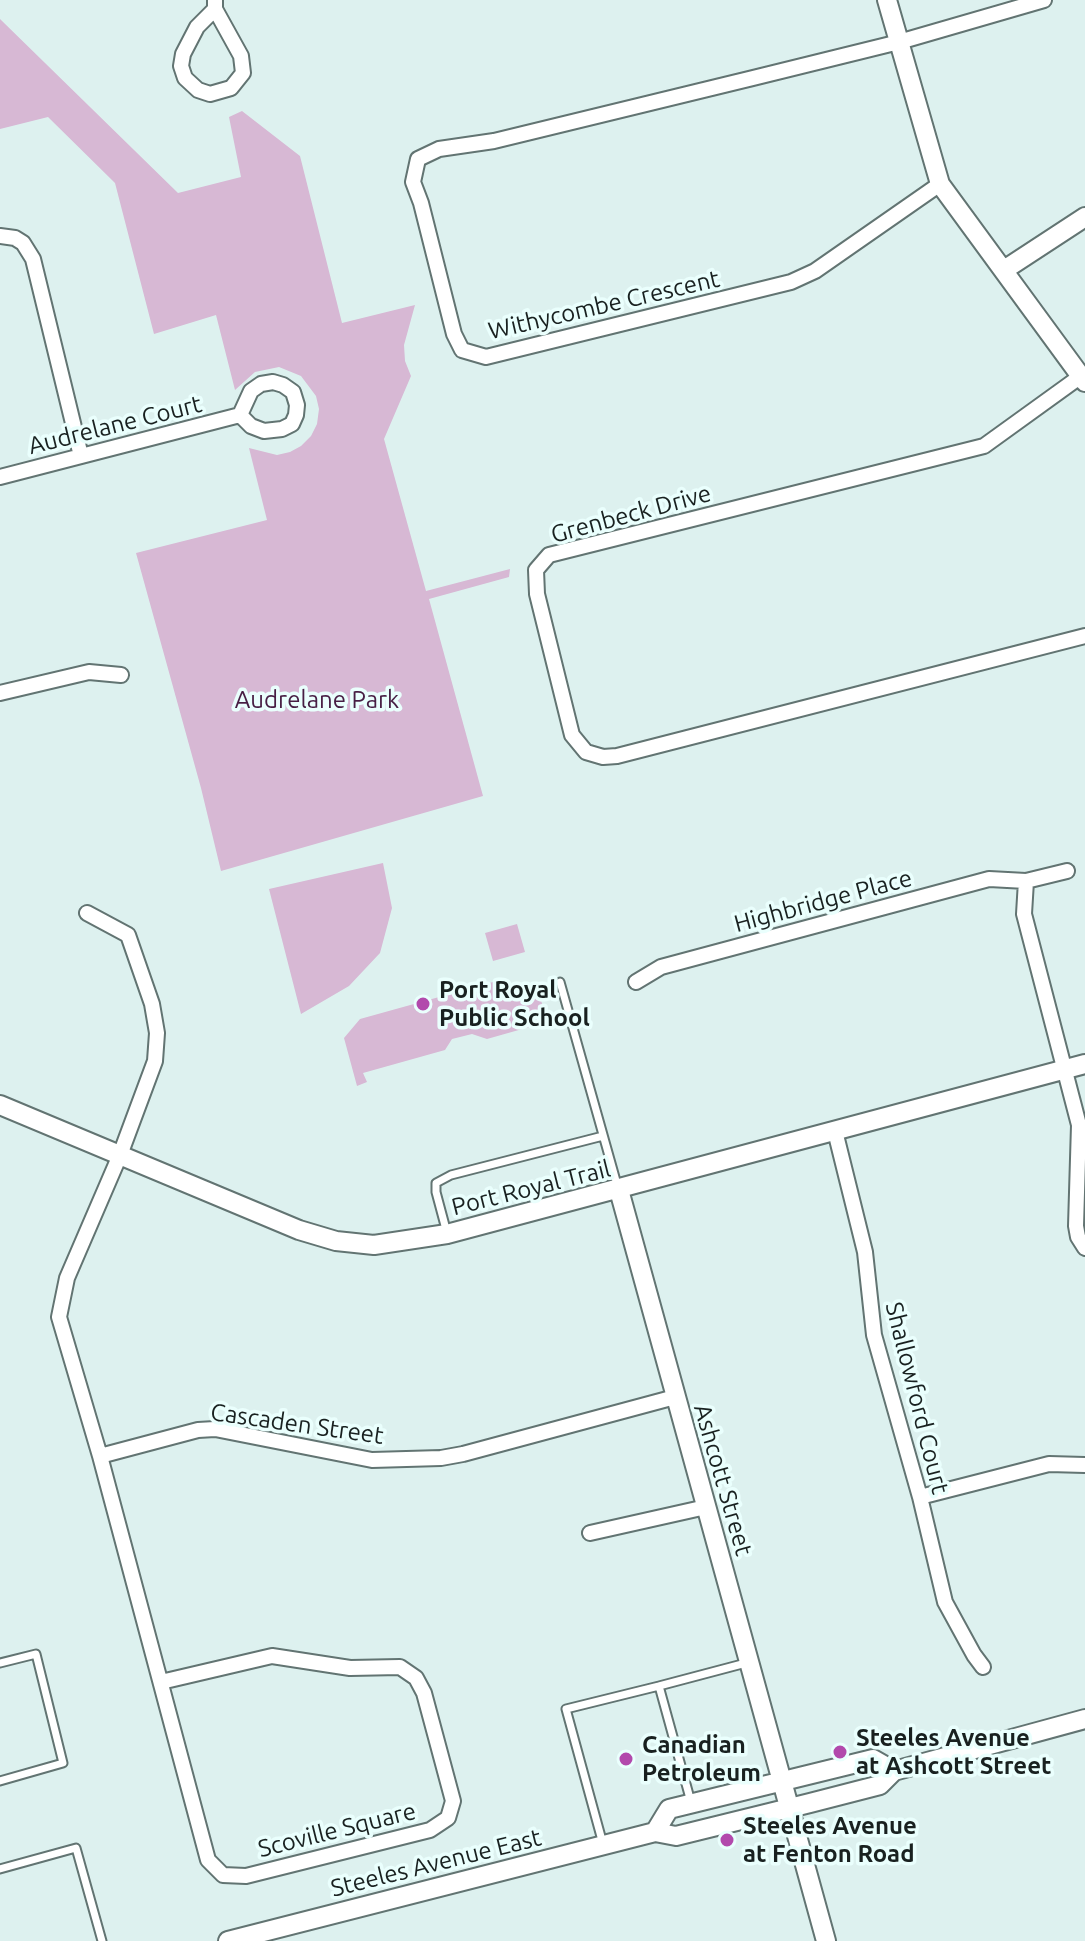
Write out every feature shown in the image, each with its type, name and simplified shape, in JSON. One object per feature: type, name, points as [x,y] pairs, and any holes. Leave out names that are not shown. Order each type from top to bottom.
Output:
[{"type":"street","points":[[887,0],[940,184],[1083,379]]},
{"type":"street","points":[[899,42],[1044,0]]},
{"type":"street","points":[[215,4],[241,56],[243,73],[231,88],[210,94],[198,90],[185,78],[181,66],[183,54],[197,27],[215,4]]},
{"type":"street","name":"Withycombe Crescent","points":[[899,42],[494,141],[439,149],[418,159],[413,182],[454,334],[462,350],[477,356],[498,355],[791,282],[815,271],[940,184]]},
{"type":"street","points":[[1004,270],[1085,217]]},
{"type":"street","points":[[0,236],[15,238],[23,243],[33,259],[81,456]]},
{"type":"street","name":"Grenbeck Drive","points":[[1083,379],[984,446],[549,555],[536,570],[537,594],[572,735],[586,752],[603,757],[617,756],[1085,636]]},
{"type":"street","name":"Audrelane Court","points":[[0,477],[240,415]]},
{"type":"street","points":[[0,693],[89,672],[121,675]]},
{"type":"street","name":"Highbridge Place","points":[[636,982],[661,967],[989,879],[1026,881],[1067,871]]},
{"type":"street","points":[[1026,881],[1024,914],[1079,1125],[1076,1226],[1085,1248]]},
{"type":"street","name":"Scoville Square","points":[[87,913],[128,935],[156,1018],[155,1061],[120,1155],[67,1278],[59,1317],[100,1456],[208,1860],[223,1875],[246,1876],[430,1830],[448,1818],[453,1801],[424,1693],[416,1678],[400,1667],[350,1668],[272,1656],[161,1682]]},
{"type":"street","name":"Port Royal Trail","points":[[0,1105],[299,1230],[336,1241],[390,1244],[447,1234],[619,1190],[1085,1064]]},
{"type":"street","name":"Shallowford Court","points":[[835,1131],[865,1252],[874,1335],[920,1497],[945,1602],[983,1667]]},
{"type":"street","name":"Ashcott Street","points":[[619,1190],[826,1941]]},
{"type":"street","name":"Cascaden Street","points":[[100,1456],[198,1430],[215,1429],[372,1460],[441,1458],[675,1397]]},
{"type":"street","points":[[920,1497],[1049,1464],[1085,1465]]},
{"type":"street","points":[[590,1533],[706,1507]]},
{"type":"street","name":"Steeles Avenue East","points":[[228,1941],[655,1832],[676,1836],[880,1785],[894,1771],[1085,1719]]},
{"type":"street","name":"Steeles Avenue East","points":[[655,1832],[669,1809],[873,1759],[894,1771]]},
{"type":"lane","points":[[560,982],[619,1190]]},
{"type":"lane","points":[[447,1234],[436,1183],[451,1175],[603,1136]]},
{"type":"lane","points":[[0,1663],[36,1654],[63,1763],[0,1781]]},
{"type":"lane","points":[[603,1845],[566,1709],[749,1662]]},
{"type":"lane","points":[[659,1686],[691,1804]]},
{"type":"lane","points":[[0,1869],[76,1848],[102,1941]]},
{"type":"green space","name":"Audrelane Park","points":[[0,19],[178,193],[241,177],[229,117],[242,111],[300,156],[342,323],[415,305],[404,345],[405,361],[411,376],[384,439],[426,591],[510,569],[509,577],[429,599],[483,796],[221,871],[136,553],[267,520],[249,448],[277,455],[301,446],[317,424],[319,409],[316,396],[301,376],[279,367],[255,372],[235,390],[216,315],[154,334],[115,183],[48,117],[0,129]]},
{"type":"green space","points":[[383,863],[392,908],[380,953],[349,986],[301,1014],[269,889]]},
{"type":"green space","points":[[517,924],[525,952],[493,961],[485,933]]},
{"type":"green space","points":[[493,982],[516,987],[536,982],[547,1022],[487,1039],[472,1034],[452,1039],[445,1050],[363,1073],[367,1082],[357,1086],[344,1038],[360,1019]]},
{"type":"place","name":"Port Royal Public School","points":[[423,1004]]},
{"type":"place","name":"Steeles Avenue at Ashcott Street","points":[[840,1752]]},
{"type":"place","name":"Canadian Petroleum","points":[[626,1759]]},
{"type":"place","name":"Steeles Avenue at Fenton Road","points":[[727,1840]]}]
